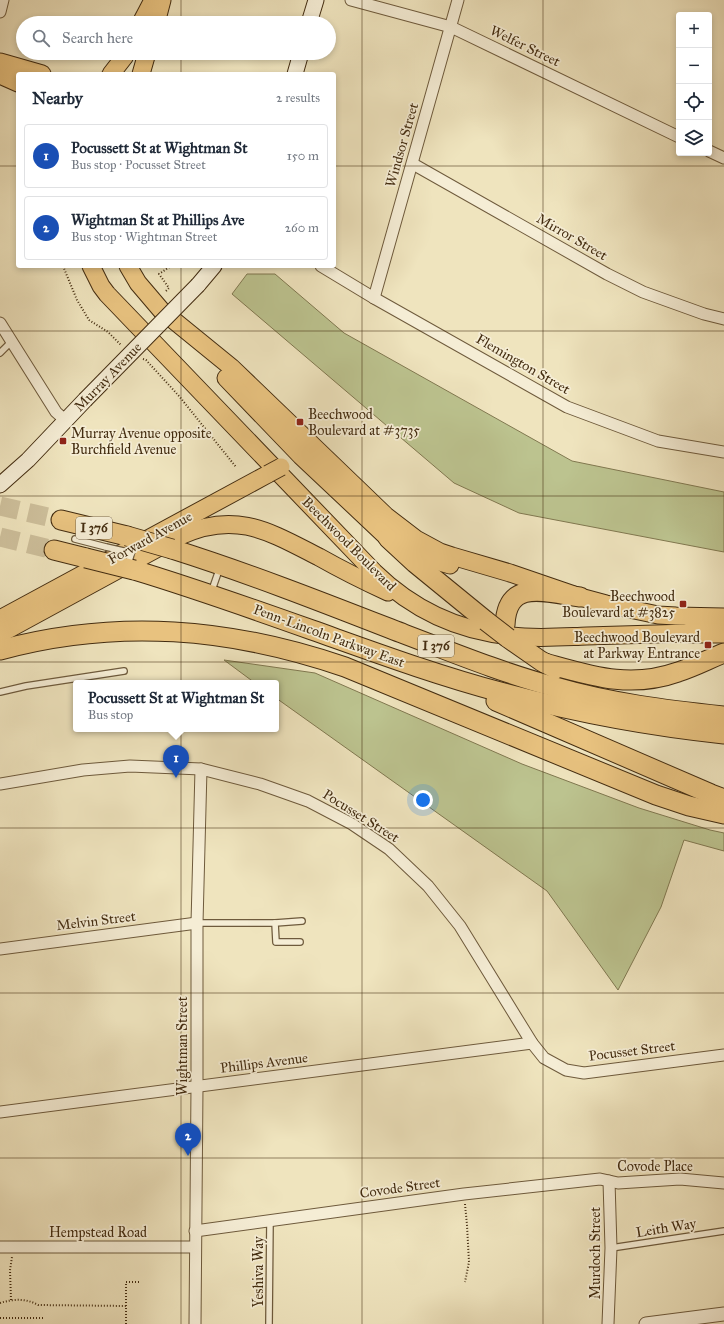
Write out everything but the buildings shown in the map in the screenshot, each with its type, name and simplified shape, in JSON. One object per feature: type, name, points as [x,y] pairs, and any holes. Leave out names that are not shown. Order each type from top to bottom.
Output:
[{"type":"highway","name":"Penn-Lincoln Parkway East","points":[[61,520],[131,553],[210,594],[423,669],[499,692],[577,711],[648,724],[724,734]]},
{"type":"highway","points":[[388,538],[415,563],[486,621],[506,631],[543,662],[602,689],[658,708]]},
{"type":"highway","name":"Penn-Lincoln Parkway East","points":[[54,550],[86,558],[172,549],[220,565],[511,674],[556,688],[658,708],[724,716]]},
{"type":"highway","points":[[506,631],[507,611],[509,605],[512,600],[523,593],[536,591],[580,598]]},
{"type":"highway","points":[[0,650],[59,637],[130,631],[205,634],[268,644],[300,652],[346,667],[656,795],[689,806],[724,814]]},
{"type":"highway","points":[[689,632],[724,633]]},
{"type":"highway","points":[[543,662],[603,678],[634,680],[658,677],[678,672],[724,653]]},
{"type":"highway","points":[[423,669],[724,799]]},
{"type":"main road","points":[[145,16],[153,0]]},
{"type":"main road","points":[[158,16],[162,0]]},
{"type":"main road","points":[[311,16],[316,0]]},
{"type":"main road","points":[[112,72],[122,60]]},
{"type":"main road","points":[[121,72],[124,60]]},
{"type":"main road","points":[[142,72],[145,60]]},
{"type":"main road","points":[[296,72],[299,60]]},
{"type":"main road","points":[[0,62],[35,72]]},
{"type":"main road","points":[[0,75],[16,82]]},
{"type":"main road","name":"Beechwood Boulevard","points":[[92,268],[101,286],[128,316],[374,572],[385,583],[413,604],[460,626],[492,634],[512,636],[541,637],[689,632],[724,628]]},
{"type":"main road","points":[[129,268],[138,283],[161,310],[301,456],[388,538],[423,557],[434,561],[456,566],[510,573]]},
{"type":"main road","name":"Murray Avenue","points":[[0,485],[28,460],[198,285],[212,268]]},
{"type":"main road","points":[[161,310],[231,367],[386,516],[405,532],[440,552],[510,573],[580,598],[624,609],[658,615],[724,617]]},
{"type":"main road","name":"Forward Avenue","points":[[0,619],[301,456]]},
{"type":"main road","points":[[0,634],[180,536],[200,528],[220,525],[249,526],[267,531],[354,576],[413,604]]},
{"type":"street","points":[[0,12],[3,0]]},
{"type":"street","name":"Welfer Street","points":[[351,0],[451,27],[676,136]]},
{"type":"street","name":"Windsor Street","points":[[374,298],[458,0]]},
{"type":"street","points":[[712,152],[724,158]]},
{"type":"street","name":"Mirror Street","points":[[413,164],[607,274],[643,292],[704,314],[724,319]]},
{"type":"street","name":"Flemington Street","points":[[324,268],[374,298],[567,407],[658,441],[724,452]]},
{"type":"street","points":[[0,323],[56,412],[66,421]]},
{"type":"street","name":"Pocusset Street","points":[[0,784],[83,770],[130,766],[201,769],[260,784],[308,801],[352,824],[389,849],[428,886],[460,926],[532,1043],[544,1058],[566,1070],[584,1073],[724,1055]]},
{"type":"street","name":"Wightman Street","points":[[195,1324],[197,923],[201,769]]},
{"type":"street","name":"Melvin Street","points":[[0,948],[197,923]]},
{"type":"street","name":"Phillips Avenue","points":[[0,1112],[532,1043]]},
{"type":"street","name":"Covode Street","points":[[196,1231],[464,1194],[600,1179],[609,1181]]},
{"type":"street","name":"Covode Place","points":[[609,1181],[618,1183],[680,1179],[724,1183]]},
{"type":"street","name":"Murdoch Street","points":[[608,1324],[611,1248],[609,1181]]},
{"type":"street","name":"Hempstead Road","points":[[0,1247],[195,1247]]},
{"type":"street","points":[[646,1324],[724,1314]]},
{"type":"lane","points":[[0,353],[12,341]]},
{"type":"lane","points":[[75,539],[131,553]]},
{"type":"lane","points":[[210,594],[220,565]]},
{"type":"lane","points":[[0,692],[26,686],[124,671]]},
{"type":"lane","points":[[197,923],[275,923],[302,921]]},
{"type":"lane","points":[[275,923],[276,942],[300,942]]},
{"type":"lane","name":"Yeshiva Way","points":[[270,1220],[270,1324]]},
{"type":"lane","name":"Leith Way","points":[[611,1248],[724,1231]]},
{"type":"path","points":[[64,268],[77,300],[89,320],[108,332],[124,348]]},
{"type":"path","points":[[166,291],[169,288],[159,274],[168,268]]},
{"type":"path","points":[[141,357],[146,360],[179,396],[236,466]]},
{"type":"path","points":[[464,1194],[469,1262],[465,1282]]},
{"type":"path","points":[[11,1300],[10,1270],[12,1257]]},
{"type":"path","points":[[126,1324],[126,1282],[141,1282]]},
{"type":"path","points":[[0,1303],[11,1300],[31,1301],[38,1305],[126,1306]]},
{"type":"path","points":[[0,1318],[43,1318]]},
{"type":"green space","points":[[247,274],[275,274],[344,333],[572,461],[724,492],[724,552],[519,513],[454,483],[232,294]]},
{"type":"green space","points":[[224,660],[315,673],[522,764],[639,808],[724,833],[724,851],[684,840],[661,907],[618,990],[547,891],[279,700],[279,680],[251,680]]},
{"type":"tunnel","points":[[0,506],[61,520]]},
{"type":"tunnel","points":[[0,537],[54,550]]},
{"type":"place","name":"Beechwood Boulevard at #3735","points":[[300,422]]},
{"type":"place","name":"Murray Avenue opposite Burchfield Avenue","points":[[63,441]]},
{"type":"place","name":"Beechwood Boulevard at #3825","points":[[683,604]]},
{"type":"place","name":"Beechwood Boulevard at Parkway Entrance","points":[[708,645]]},
{"type":"place","name":"Pocussett St at Wightman St","points":[[176,778]]},
{"type":"place","name":"Wightman St at Phillips Ave","points":[[188,1156]]}]
